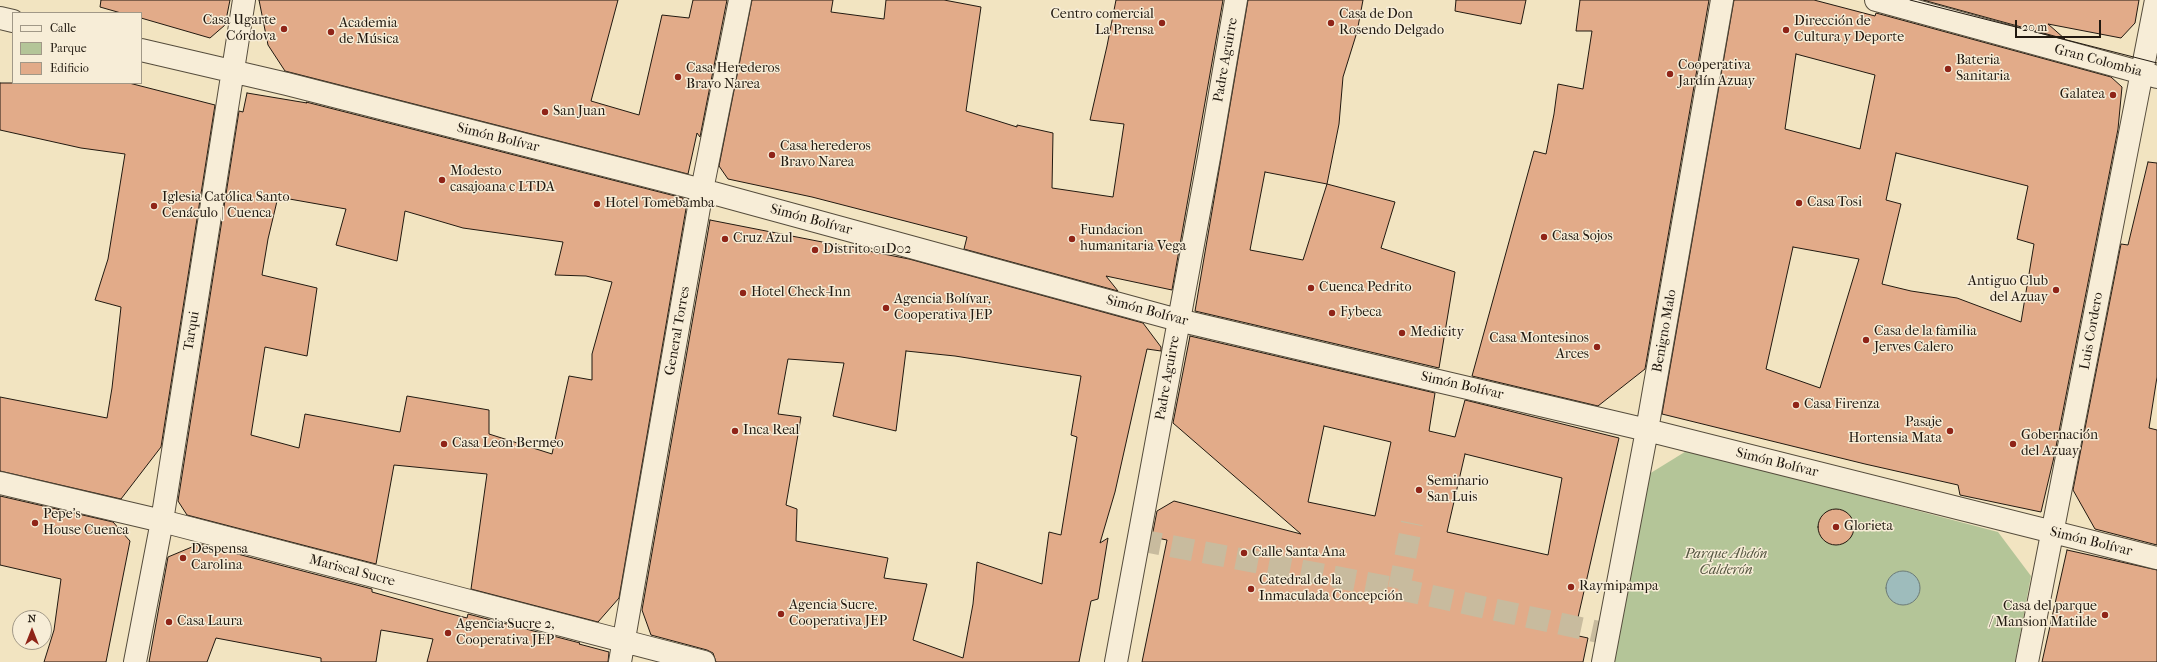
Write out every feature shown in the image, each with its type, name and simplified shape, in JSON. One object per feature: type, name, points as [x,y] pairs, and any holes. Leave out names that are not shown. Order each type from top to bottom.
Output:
[{"type":"street","name":"Tarqui","points":[[135,662],[162,521],[244,0]]},
{"type":"street","name":"General Torres","points":[[622,652],[702,190],[740,0]]},
{"type":"street","name":"Padre Aguirre","points":[[1116,662],[1236,0]]},
{"type":"street","name":"Benigno Malo","points":[[1603,662],[1648,430],[1722,0]]},
{"type":"street","name":"Gran Colombia","points":[[1876,0],[2149,75]]},
{"type":"street","name":"Luis Cordero","points":[[2027,662],[2085,370],[2149,75],[2156,0]]},
{"type":"street","points":[[0,18],[12,21]]},
{"type":"street","name":"Simón Bolívar","points":[[142,50],[232,71],[702,190],[1178,320],[1648,430],[2052,533],[2157,558]]},
{"type":"street","name":"Mariscal Sucre","points":[[0,483],[162,521],[622,652],[704,662]]},
{"type":"green space","name":"Parque Abdón Calderón","points":[[1688,450],[1998,532],[2031,576],[2015,662],[1607,662],[1641,479]]},
{"type":"water","points":[[1903,571],[1915,576],[1920,588],[1915,600],[1903,605],[1891,600],[1886,588],[1891,576]]},
{"type":"building","points":[[101,0],[230,0],[225,25],[210,38],[142,18],[142,12],[118,12],[100,7]]},
{"type":"building","points":[[259,0],[618,0],[591,101],[639,115],[662,15],[689,18],[693,0],[727,0],[700,137],[697,133],[688,174],[285,71],[268,45]]},
{"type":"building","points":[[752,0],[833,0],[831,12],[884,19],[886,0],[944,0],[981,7],[966,111],[1017,127],[1017,125],[1053,133],[1052,188],[1113,197],[1124,124],[1090,120],[1116,0],[1223,0],[1172,290],[1106,276],[1118,291],[964,249],[967,237],[812,197],[728,179],[719,166]]},
{"type":"building","points":[[1248,0],[1363,0],[1357,32],[1343,77],[1339,124],[1327,184],[1395,202],[1381,248],[1455,272],[1439,368],[1195,311]],"holes":[[[1265,172],[1327,184],[1303,260],[1250,250]]]},
{"type":"building","points":[[1456,0],[1526,0],[1521,24],[1455,11]]},
{"type":"building","points":[[1580,0],[1709,0],[1645,369],[1598,406],[1472,376],[1534,151],[1546,154],[1558,84],[1583,89],[1592,31],[1576,31]]},
{"type":"building","points":[[1734,0],[1814,0],[1875,16],[1876,13],[2111,77],[2122,87],[2118,129],[2054,457],[2041,512],[1960,495],[1958,485],[1865,464],[1662,414]],"holes":[[[1796,54],[1875,75],[1860,149],[1785,129]],[[1896,153],[2028,186],[2017,239],[2034,244],[2021,322],[1957,298],[1911,291],[1882,284],[1901,204],[1886,200]],[[1793,247],[1859,259],[1820,388],[1766,369]]]},
{"type":"building","points":[[1923,0],[2139,0],[2135,23],[2121,38],[2048,24],[2065,39]]},
{"type":"building","points":[[0,83],[133,84],[215,105],[161,447],[121,499],[0,471],[0,397],[107,418],[112,388],[121,307],[95,300],[108,259],[125,154],[81,148],[0,130]]},
{"type":"building","points":[[247,93],[307,103],[306,102],[683,198],[683,202],[687,203],[619,598],[598,622],[471,589],[487,474],[394,465],[376,564],[187,515],[178,501],[239,111],[243,112]],"holes":[[[278,197],[346,209],[336,245],[397,261],[405,211],[463,228],[563,242],[555,275],[586,276],[612,282],[592,354],[592,380],[569,376],[552,454],[489,434],[489,410],[407,396],[400,432],[305,414],[299,448],[251,435],[265,347],[307,356],[317,288],[262,275],[268,239]]]},
{"type":"building","points":[[2148,162],[2157,163],[2157,377],[2149,428],[2157,430],[2157,545],[2095,529],[2073,490],[2121,244],[2128,245]]},
{"type":"building","points":[[710,220],[909,259],[1143,323],[1161,347],[1161,351],[1147,349],[1115,492],[1100,543],[1108,538],[1098,599],[1091,601],[1079,662],[716,662],[713,653],[707,650],[651,635],[642,610]],"holes":[[[906,351],[955,356],[1081,376],[1071,435],[1077,437],[1061,535],[1049,532],[1042,584],[977,562],[973,604],[963,658],[913,640],[927,584],[884,578],[888,558],[796,541],[797,509],[786,505],[801,417],[778,414],[788,359],[844,363],[833,416],[896,431]]]},
{"type":"building","points":[[1190,336],[1435,393],[1429,431],[1455,437],[1465,400],[1619,438],[1574,635],[1588,638],[1583,662],[1142,662],[1167,540],[1152,537],[1157,511],[1174,501],[1301,534],[1173,423]],"holes":[[[1324,426],[1391,442],[1375,516],[1308,502]],[[1465,454],[1562,478],[1548,555],[1447,532]]]},
{"type":"building","points":[[0,496],[113,522],[130,541],[106,662],[44,662],[48,650],[52,650],[52,636],[61,579],[0,565]]},
{"type":"building","name":"Glorieta","points":[[1836,509],[1849,514],[1854,527],[1849,540],[1836,545],[1823,540],[1818,527],[1823,514]]},
{"type":"building","points":[[199,544],[372,589],[372,592],[440,611],[467,618],[468,614],[580,643],[579,644],[609,652],[608,662],[427,662],[433,639],[381,630],[376,662],[321,662],[321,658],[216,638],[207,662],[149,662],[168,557]]},
{"type":"building","name":"Casa del parque / Mansion Matilde","points":[[2067,550],[2157,570],[2157,662],[2042,662]]},
{"type":"tunnel","points":[[1399,589],[1412,523]]},
{"type":"tunnel","points":[[1139,540],[1399,589],[1608,634]]},
{"type":"tram line","points":[[1910,0],[2157,63]]},
{"type":"place","name":"Centro comercial La Prensa","points":[[1162,23]]},
{"type":"place","name":"Casa de Don Rosendo Delgado","points":[[1331,23]]},
{"type":"place","name":"Casa Ugarte Córdova","points":[[284,29]]},
{"type":"place","name":"Dirección de Cultura y Deporte","points":[[1786,30]]},
{"type":"place","name":"Academia de Música","points":[[331,32]]},
{"type":"place","name":"Bateria Sanitaria","points":[[1948,69]]},
{"type":"place","name":"Cooperativa Jardín Azuay","points":[[1670,74]]},
{"type":"place","name":"Casa Herederos Bravo Narea","points":[[678,77]]},
{"type":"place","name":"Galatea","points":[[2113,95]]},
{"type":"place","name":"San Juan","points":[[545,112]]},
{"type":"place","name":"Casa herederos Bravo Narea","points":[[772,155]]},
{"type":"place","name":"Modesto casajoana c LTDA","points":[[442,180]]},
{"type":"place","name":"Casa Tosi","points":[[1799,203]]},
{"type":"place","name":"Hotel Tomebamba","points":[[597,204]]},
{"type":"place","name":"Iglesia Católica Santo Cenáculo | Cuenca","points":[[154,206]]},
{"type":"place","name":"Casa Sojos","points":[[1544,237]]},
{"type":"place","name":"Cruz Azul","points":[[725,239]]},
{"type":"place","name":"Fundacion humanitaria Vega","points":[[1072,239]]},
{"type":"place","name":"Distrito 01D02","points":[[815,250]]},
{"type":"place","name":"Cuenca Pedrito","points":[[1311,288]]},
{"type":"place","name":"Antiguo Club del Azuay","points":[[2056,290]]},
{"type":"place","name":"Hotel Check-Inn","points":[[743,293]]},
{"type":"place","name":"Agencia Bolívar, Cooperativa JEP","points":[[886,308]]},
{"type":"place","name":"Fybeca","points":[[1332,313]]},
{"type":"place","name":"Medicity","points":[[1402,333]]},
{"type":"place","name":"Casa de la familia Jerves Calero","points":[[1866,340]]},
{"type":"place","name":"Casa Montesinos Arces","points":[[1597,347]]},
{"type":"place","name":"Casa Firenza","points":[[1796,405]]},
{"type":"place","name":"Inca Real","points":[[735,431]]},
{"type":"place","name":"Pasaje Hortensia Mata","points":[[1950,431]]},
{"type":"place","name":"Casa Leon Bermeo","points":[[444,444]]},
{"type":"place","name":"Gobernación del Azuay","points":[[2013,444]]},
{"type":"place","name":"Seminario San Luis","points":[[1419,490]]},
{"type":"place","name":"Pepe's House Cuenca","points":[[35,523]]},
{"type":"place","name":"Glorieta","points":[[1836,527]]},
{"type":"place","name":"Calle Santa Ana","points":[[1244,553]]},
{"type":"place","name":"Despensa Carolina","points":[[183,558]]},
{"type":"place","name":"Raymipampa","points":[[1571,587]]},
{"type":"place","name":"Catedral de la Inmaculada Concepción","points":[[1251,589]]},
{"type":"place","name":"Agencia Sucre, Cooperativa JEP","points":[[781,614]]},
{"type":"place","name":"Casa del parque / Mansion Matilde","points":[[2105,615]]},
{"type":"place","name":"Casa Laura","points":[[169,622]]},
{"type":"place","name":"Agencia Sucre 2, Cooperativa JEP","points":[[448,633]]}]
